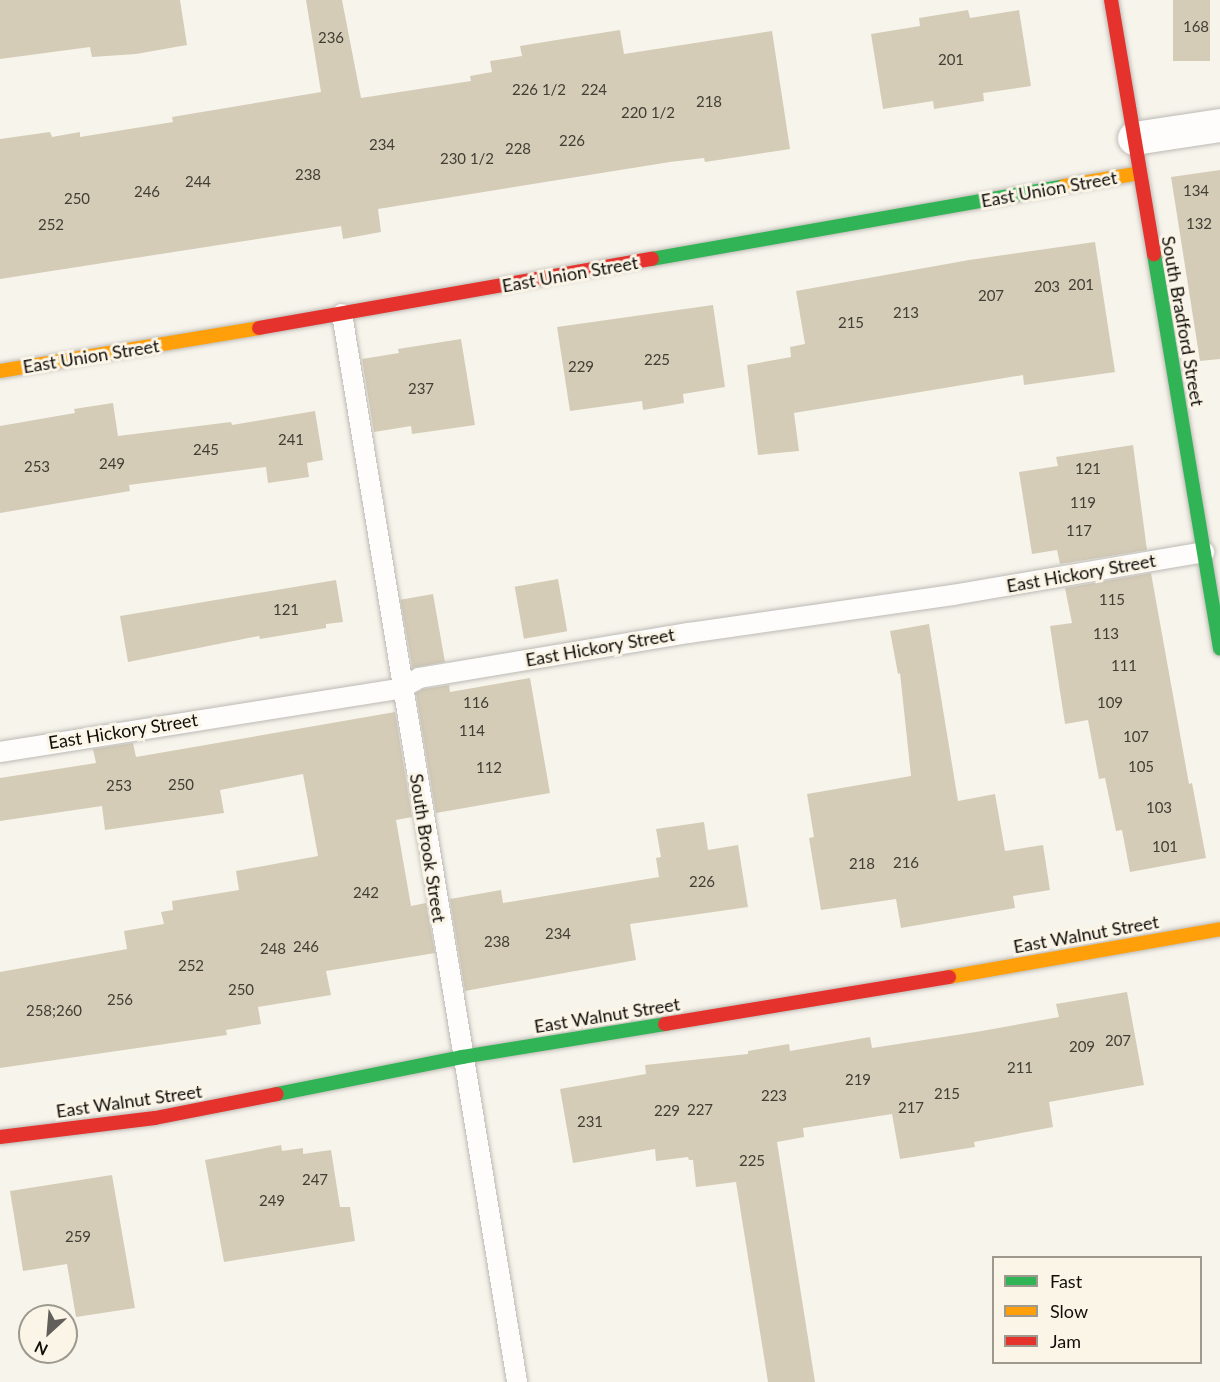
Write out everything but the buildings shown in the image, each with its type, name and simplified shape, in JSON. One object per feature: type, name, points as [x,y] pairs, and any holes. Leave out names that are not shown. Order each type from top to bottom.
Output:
[{"type":"street","name":"South Bradford Street","points":[[1112,0],[1220,649]]},
{"type":"street","points":[[1134,138],[1220,124]]},
{"type":"street","name":"East Union Street","points":[[0,371],[342,314],[1140,173]]},
{"type":"street","name":"East Walnut Street","points":[[0,1137],[155,1118],[462,1057],[1220,929]]},
{"type":"lane","name":"South Brook Street","points":[[342,314],[517,1382]]},
{"type":"lane","name":"East Hickory Street","points":[[0,752],[402,688],[419,678],[688,633],[953,595],[1204,552]]},
{"type":"traffic: fast","points":[[652,259],[1064,186]]},
{"type":"traffic: fast","points":[[1154,254],[1220,649]]},
{"type":"traffic: fast","points":[[277,1094],[462,1057],[665,1024]]},
{"type":"traffic: slow","points":[[1064,186],[1140,173]]},
{"type":"traffic: slow","points":[[0,371],[259,328]]},
{"type":"traffic: slow","points":[[949,977],[1220,929]]},
{"type":"traffic: jam","points":[[1111,0],[1154,254]]},
{"type":"traffic: jam","points":[[259,328],[652,259]]},
{"type":"traffic: jam","points":[[665,1024],[949,977]]},
{"type":"traffic: jam","points":[[0,1137],[155,1118],[277,1094]]}]
